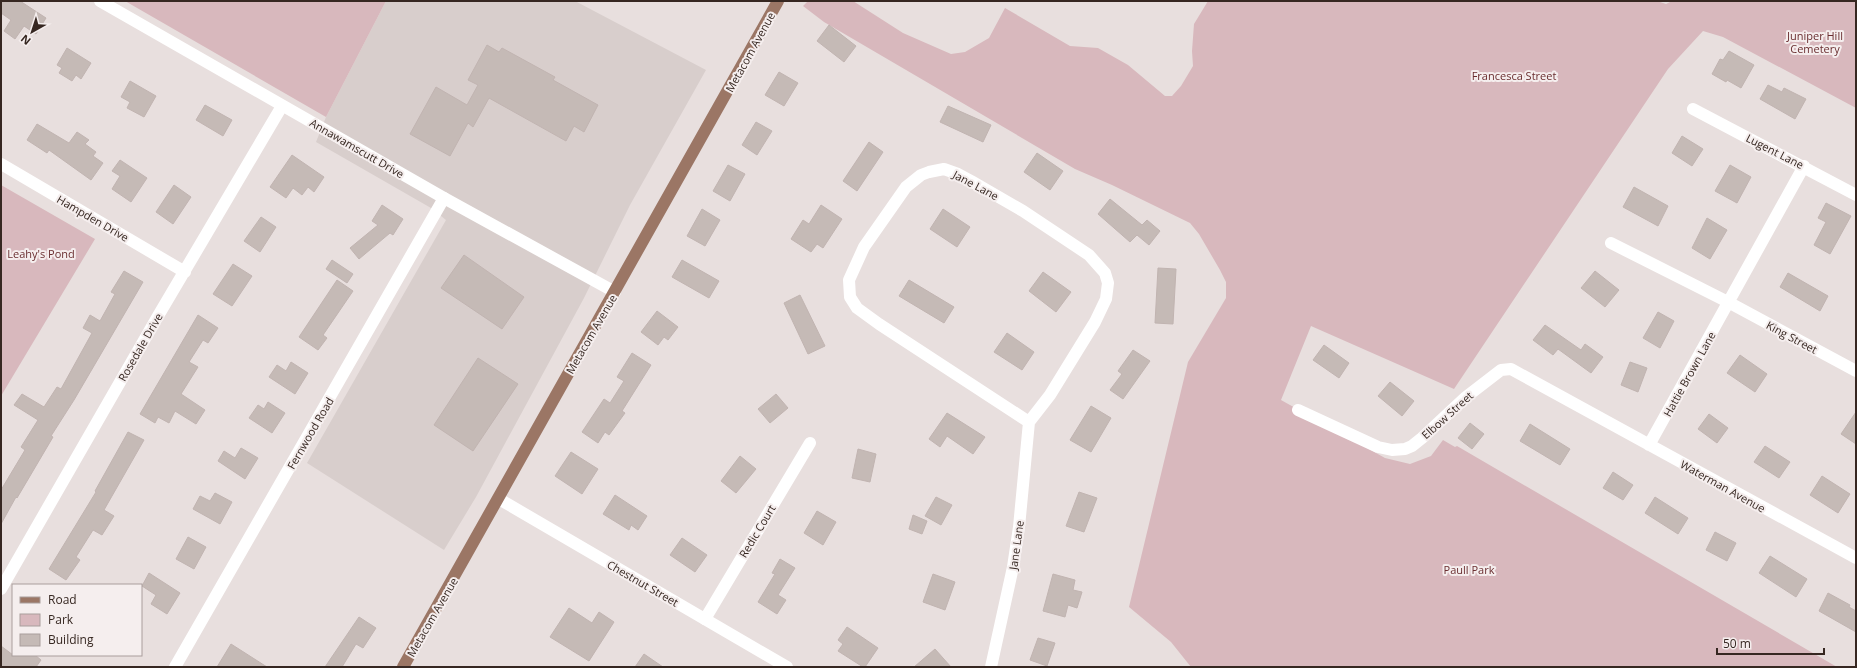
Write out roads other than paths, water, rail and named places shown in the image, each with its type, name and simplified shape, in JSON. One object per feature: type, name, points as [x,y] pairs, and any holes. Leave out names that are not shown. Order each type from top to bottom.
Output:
[{"type":"main road","name":"Metacom Avenue","points":[[403,667],[499,499],[778,1]]},
{"type":"street","name":"Annawamscutt Drive","points":[[100,1],[444,198],[615,292]]},
{"type":"street","name":"Rosedale Drive","points":[[1,589],[282,106]]},
{"type":"street","name":"Lugent Lane","points":[[1693,109],[1804,166],[1856,195]]},
{"type":"street","name":"Hampden Drive","points":[[1,164],[185,272]]},
{"type":"street","name":"Hattie Brown Lane","points":[[1649,446],[1804,166]]},
{"type":"street","name":"Jane Lane","points":[[991,667],[1013,567],[1019,527],[1029,422],[1050,395],[1095,322],[1106,300],[1108,283],[1105,273],[1089,255],[1023,211],[958,174],[944,169],[921,175],[906,187],[864,247],[849,280],[850,297],[857,308],[879,324],[1029,422]]},
{"type":"street","name":"Fernwood Road","points":[[175,667],[444,198]]},
{"type":"street","points":[[1611,242],[1728,302]]},
{"type":"street","name":"King Street","points":[[1728,302],[1856,372]]},
{"type":"street","name":"Elbow Street","points":[[1298,410],[1378,447],[1392,450],[1405,449],[1412,446],[1422,438],[1466,397],[1502,370],[1511,369],[1590,412]]},
{"type":"street","name":"Waterman Avenue","points":[[1590,412],[1649,446],[1856,558]]},
{"type":"street","name":"Redic Court","points":[[704,619],[810,443]]},
{"type":"street","name":"Chestnut Street","points":[[499,499],[787,667]]},
{"type":"park label","name":"Juniper Hill Cemetery","points":[[1815,41]]},
{"type":"park label","name":"Francesca Street","points":[[1514,75]]},
{"type":"park label","name":"Leahy's Pond","points":[[41,253]]},
{"type":"park label","name":"Paull Park","points":[[1469,569]]}]
